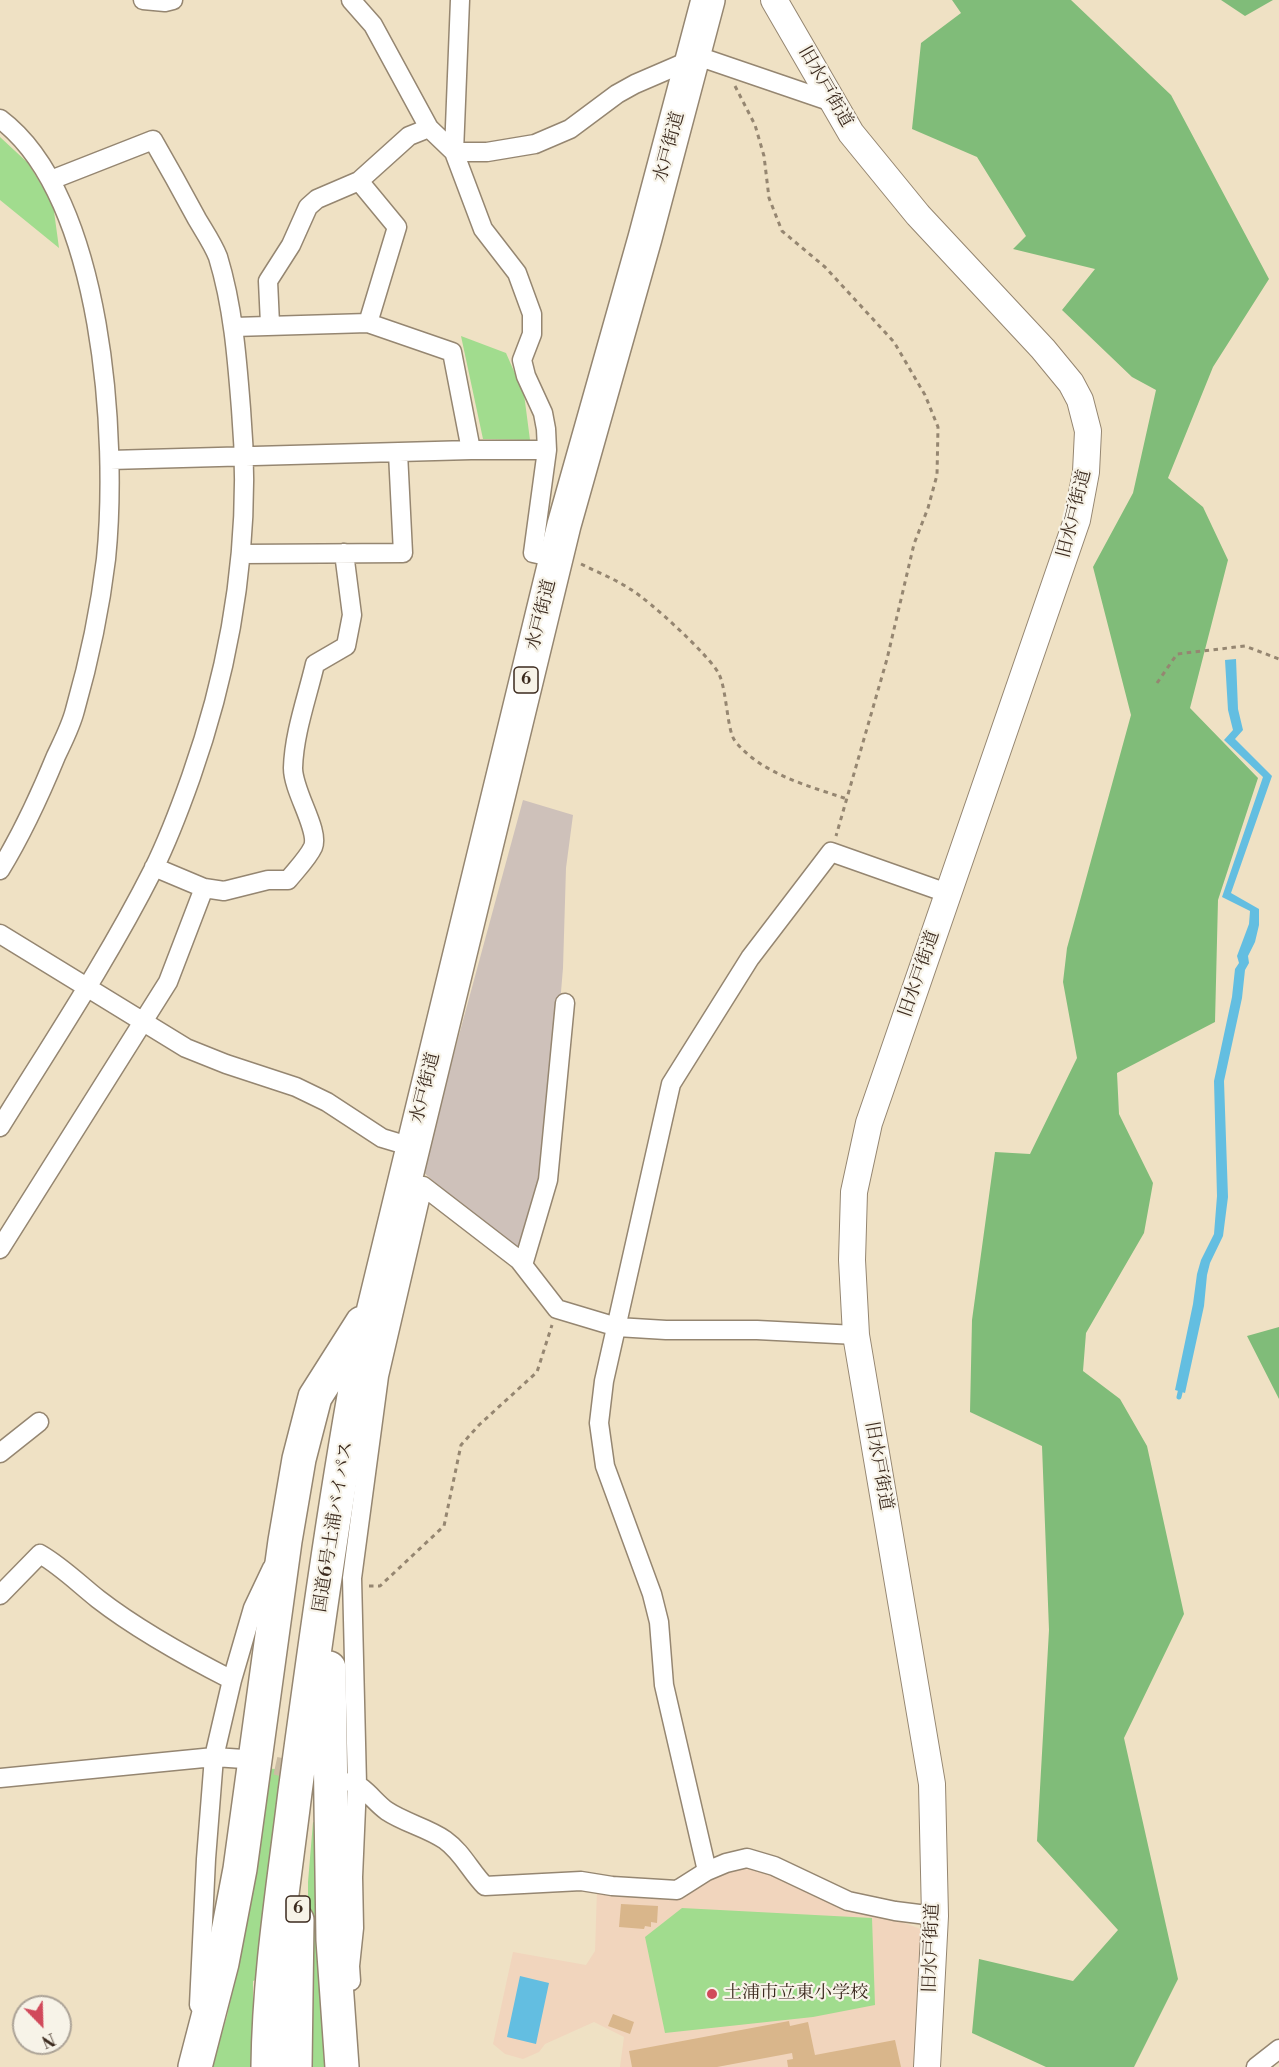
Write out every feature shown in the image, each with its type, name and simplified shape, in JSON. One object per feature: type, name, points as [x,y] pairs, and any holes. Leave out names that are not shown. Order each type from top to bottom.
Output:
[{"type":"highway","name":"水戸街道","points":[[374,1305],[413,1185],[412,1147],[556,558],[705,61],[708,0]]},
{"type":"highway","points":[[196,2064],[222,1963],[240,1869],[285,1541],[299,1459],[315,1397],[374,1305]]},
{"type":"highway","name":"国道6号土浦バイパス","points":[[268,2067],[272,1972],[301,1751],[339,1579],[342,1465],[358,1374],[374,1305]]},
{"type":"highway","points":[[339,1579],[333,1940],[342,2067]]},
{"type":"highway","name":"国道6号土浦バイパス","points":[[295,2067],[301,1751]]},
{"type":"street","points":[[143,0],[165,2],[173,0]]},
{"type":"street","points":[[351,0],[373,25],[429,128],[454,152],[487,152],[535,144],[570,129],[617,94],[705,61],[832,102]]},
{"type":"street","points":[[460,0],[454,152],[483,229],[517,273],[532,314],[532,334],[522,360],[526,375],[543,413],[547,450],[533,553],[556,558]]},
{"type":"street","name":"旧水戸街道","points":[[774,0],[851,132],[918,215],[1043,349],[1071,383],[1080,400],[1088,431],[1086,472],[1077,520],[869,1123],[854,1192],[852,1260],[856,1335],[932,1784],[935,1916],[927,2067]]},
{"type":"street","points":[[0,119],[32,151],[51,180],[86,274],[103,369],[110,460],[105,560],[89,657],[75,713],[26,823],[0,870]]},
{"type":"street","points":[[270,324],[268,281],[291,245],[308,207],[317,199],[359,181],[409,136],[429,128]]},
{"type":"street","points":[[0,1127],[116,939],[154,867],[178,812],[212,717],[224,672],[241,554],[245,458],[234,327],[217,254],[153,140],[51,180]]},
{"type":"street","points":[[359,181],[397,227],[368,323]]},
{"type":"street","points":[[234,327],[270,324],[368,323],[452,352],[471,450]]},
{"type":"street","points":[[110,460],[547,450]]},
{"type":"street","points":[[241,554],[402,554],[398,453]]},
{"type":"street","points":[[154,867],[204,888],[224,891],[268,880],[288,880],[313,846],[315,834],[296,790],[293,772],[294,750],[315,664],[346,646],[352,615],[344,553]]},
{"type":"street","points":[[707,1871],[664,1685],[659,1622],[652,1594],[605,1466],[599,1423],[604,1381],[671,1084],[750,958],[831,852],[947,893]]},
{"type":"street","points":[[0,1249],[168,982],[204,888]]},
{"type":"street","points":[[0,933],[186,1048],[296,1087],[327,1102],[382,1138],[412,1147]]},
{"type":"street","points":[[523,1266],[548,1180],[565,1003]]},
{"type":"street","points":[[358,2067],[350,1966],[354,1928],[339,1579],[379,1376],[413,1185],[519,1260],[557,1310],[617,1327],[856,1335]]},
{"type":"street","points":[[0,1454],[39,1422]]},
{"type":"street","points":[[196,2064],[206,1859],[214,1757],[232,1680],[253,1608],[285,1541]]},
{"type":"street","points":[[0,1595],[40,1554],[56,1563],[99,1600],[189,1658],[232,1680]]},
{"type":"street","points":[[0,1778],[214,1757],[244,1759]]},
{"type":"street","points":[[348,1782],[400,1819],[445,1839],[485,1886],[581,1881],[621,1887],[677,1890],[707,1871],[747,1858],[774,1866],[848,1901],[895,1911],[935,1916]]},
{"type":"street","points":[[1256,2067],[1279,2049]]},
{"type":"path","points":[[705,61],[733,82],[755,126],[764,156],[769,198],[782,231],[825,267],[894,342],[926,395],[938,427],[937,475],[928,508],[914,544],[887,659],[848,800],[831,852]]},
{"type":"path","points":[[556,558],[571,559],[631,589],[707,657],[718,672],[725,688],[732,738],[743,751],[783,778],[848,800]]},
{"type":"path","points":[[1157,683],[1177,654],[1245,646],[1279,659]]},
{"type":"path","points":[[339,1579],[380,1586],[444,1526],[461,1445],[479,1425],[537,1372],[557,1310]]},
{"type":"shaded area","points":[[523,800],[573,815],[566,868],[563,968],[545,1182],[519,1258],[422,1171]]},
{"type":"shaded area","name":"土浦市立東小学校","points":[[745,1867],[777,1875],[923,1930],[916,2067],[620,2067],[624,2037],[594,2022],[545,2044],[539,2052],[523,2059],[505,2054],[493,2044],[513,1952],[586,1965],[595,1951],[597,1890],[662,1897],[714,1876]]},
{"type":"green space","points":[[952,0],[1071,0],[1171,95],[1269,279],[1213,367],[1168,478],[1203,507],[1228,560],[1190,708],[1258,778],[1218,900],[1215,1022],[1117,1073],[1119,1114],[1153,1183],[1144,1233],[1086,1333],[1083,1371],[1120,1399],[1147,1446],[1184,1614],[1124,1738],[1178,1979],[1134,2067],[1046,2067],[972,2033],[979,1959],[1073,1981],[1118,1930],[1037,1841],[1049,1630],[1042,1446],[970,1412],[972,1320],[995,1152],[1030,1154],[1077,1058],[1063,982],[1067,948],[1131,715],[1093,567],[1133,493],[1156,390],[1132,377],[1062,310],[1095,269],[1013,249],[1026,236],[977,157],[912,129],[921,43],[961,13]]},
{"type":"green space","points":[[1221,0],[1273,0],[1245,16]]},
{"type":"green space","points":[[0,137],[28,163],[53,204],[59,248],[0,200]]},
{"type":"green space","points":[[461,336],[506,353],[524,394],[530,440],[483,439]]},
{"type":"green space","points":[[1279,1327],[1279,1399],[1247,1336]]},
{"type":"green space","points":[[266,1768],[283,1770],[262,1977],[253,1981],[253,2067],[212,2067],[227,2016],[244,1937]]},
{"type":"green space","points":[[313,1822],[323,1824],[334,2067],[308,2067],[308,1882]]},
{"type":"green space","points":[[682,1908],[872,1918],[875,2005],[813,2017],[665,2033],[645,1937]]},
{"type":"water","points":[[1236,659],[1238,709],[1243,730],[1235,739],[1272,776],[1231,893],[1259,909],[1259,925],[1255,942],[1248,956],[1249,963],[1245,970],[1242,998],[1224,1081],[1228,1197],[1223,1236],[1207,1275],[1204,1306],[1185,1393],[1175,1390],[1197,1274],[1214,1234],[1217,1196],[1214,1081],[1232,997],[1235,969],[1239,963],[1237,956],[1249,924],[1250,911],[1222,897],[1263,777],[1224,740],[1233,730],[1228,710],[1225,660]]},
{"type":"water","points":[[520,1976],[549,1983],[536,2044],[507,2037]]},
{"type":"building","points":[[621,1904],[658,1906],[657,1923],[651,1922],[651,1927],[645,1926],[644,1929],[619,1927]]},
{"type":"building","points":[[613,2014],[634,2022],[630,2034],[608,2026]]},
{"type":"building","points":[[789,2021],[790,2026],[808,2022],[815,2055],[895,2040],[901,2067],[788,2067],[787,2060],[793,2059],[792,2053],[717,2067],[632,2067],[629,2051]]},
{"type":"waterway","points":[[1179,1397],[1182,1384]]},
{"type":"tunnel","points":[[249,1760],[304,1772]]},
{"type":"place","name":"土浦市立東小学校","points":[[712,1994]]}]
